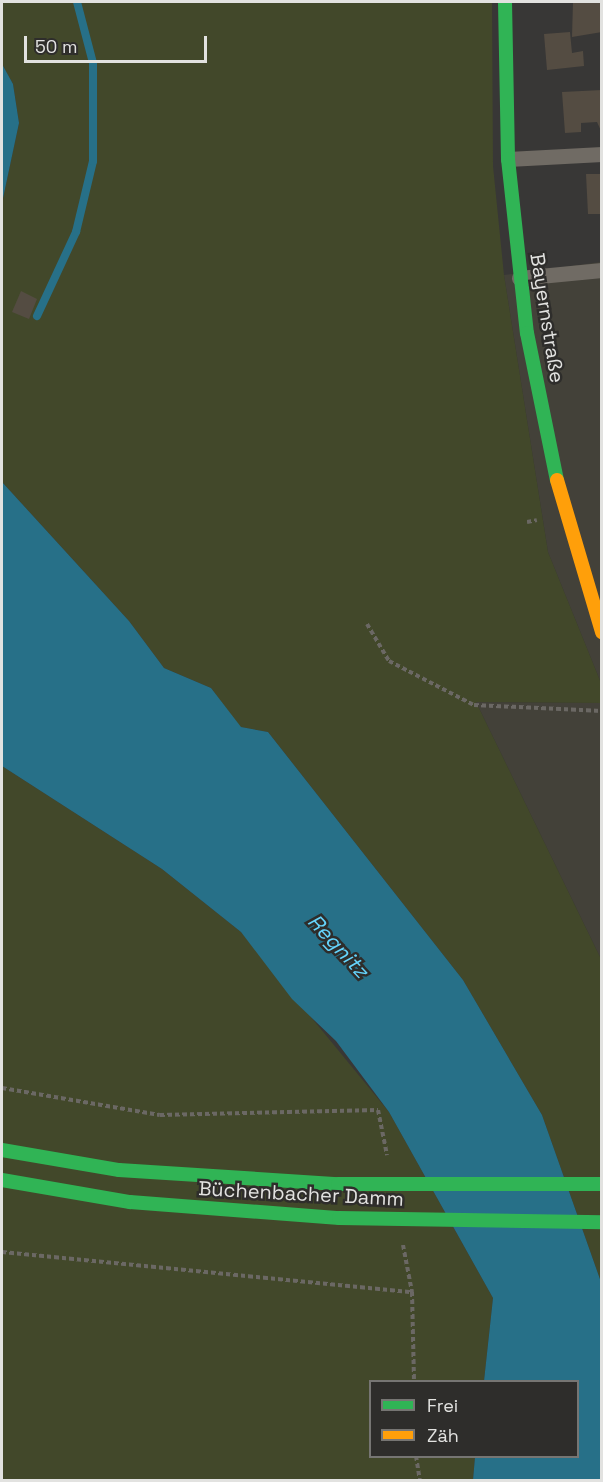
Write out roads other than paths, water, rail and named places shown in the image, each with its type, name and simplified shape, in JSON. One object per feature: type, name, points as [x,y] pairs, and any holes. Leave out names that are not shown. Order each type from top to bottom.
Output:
[{"type":"main road","name":"Bayernstraße","points":[[505,2],[508,159],[519,278],[545,431],[602,632]]},
{"type":"main road","name":"Büchenbacher Damm","points":[[2,1150],[119,1170],[224,1179],[338,1184],[602,1184]]},
{"type":"main road","name":"Büchenbacher Damm","points":[[2,1180],[130,1202],[339,1218],[602,1222]]},
{"type":"lane","points":[[508,159],[602,154]]},
{"type":"lane","points":[[519,278],[602,270]]},
{"type":"lane","points":[[224,1179],[339,1218]]},
{"type":"water","points":[[2,64],[13,84],[19,123],[2,203]]},
{"type":"water","name":"Regnitz","points":[[2,482],[129,621],[164,668],[211,688],[241,727],[268,732],[463,980],[542,1115],[601,1282],[601,1480],[473,1480],[475,1458],[579,1458],[579,1380],[484,1380],[493,1298],[389,1112],[336,1041],[292,999],[241,932],[162,869],[2,766]]},
{"type":"waterway","points":[[37,316],[76,232],[93,161],[93,63],[77,2]]}]
